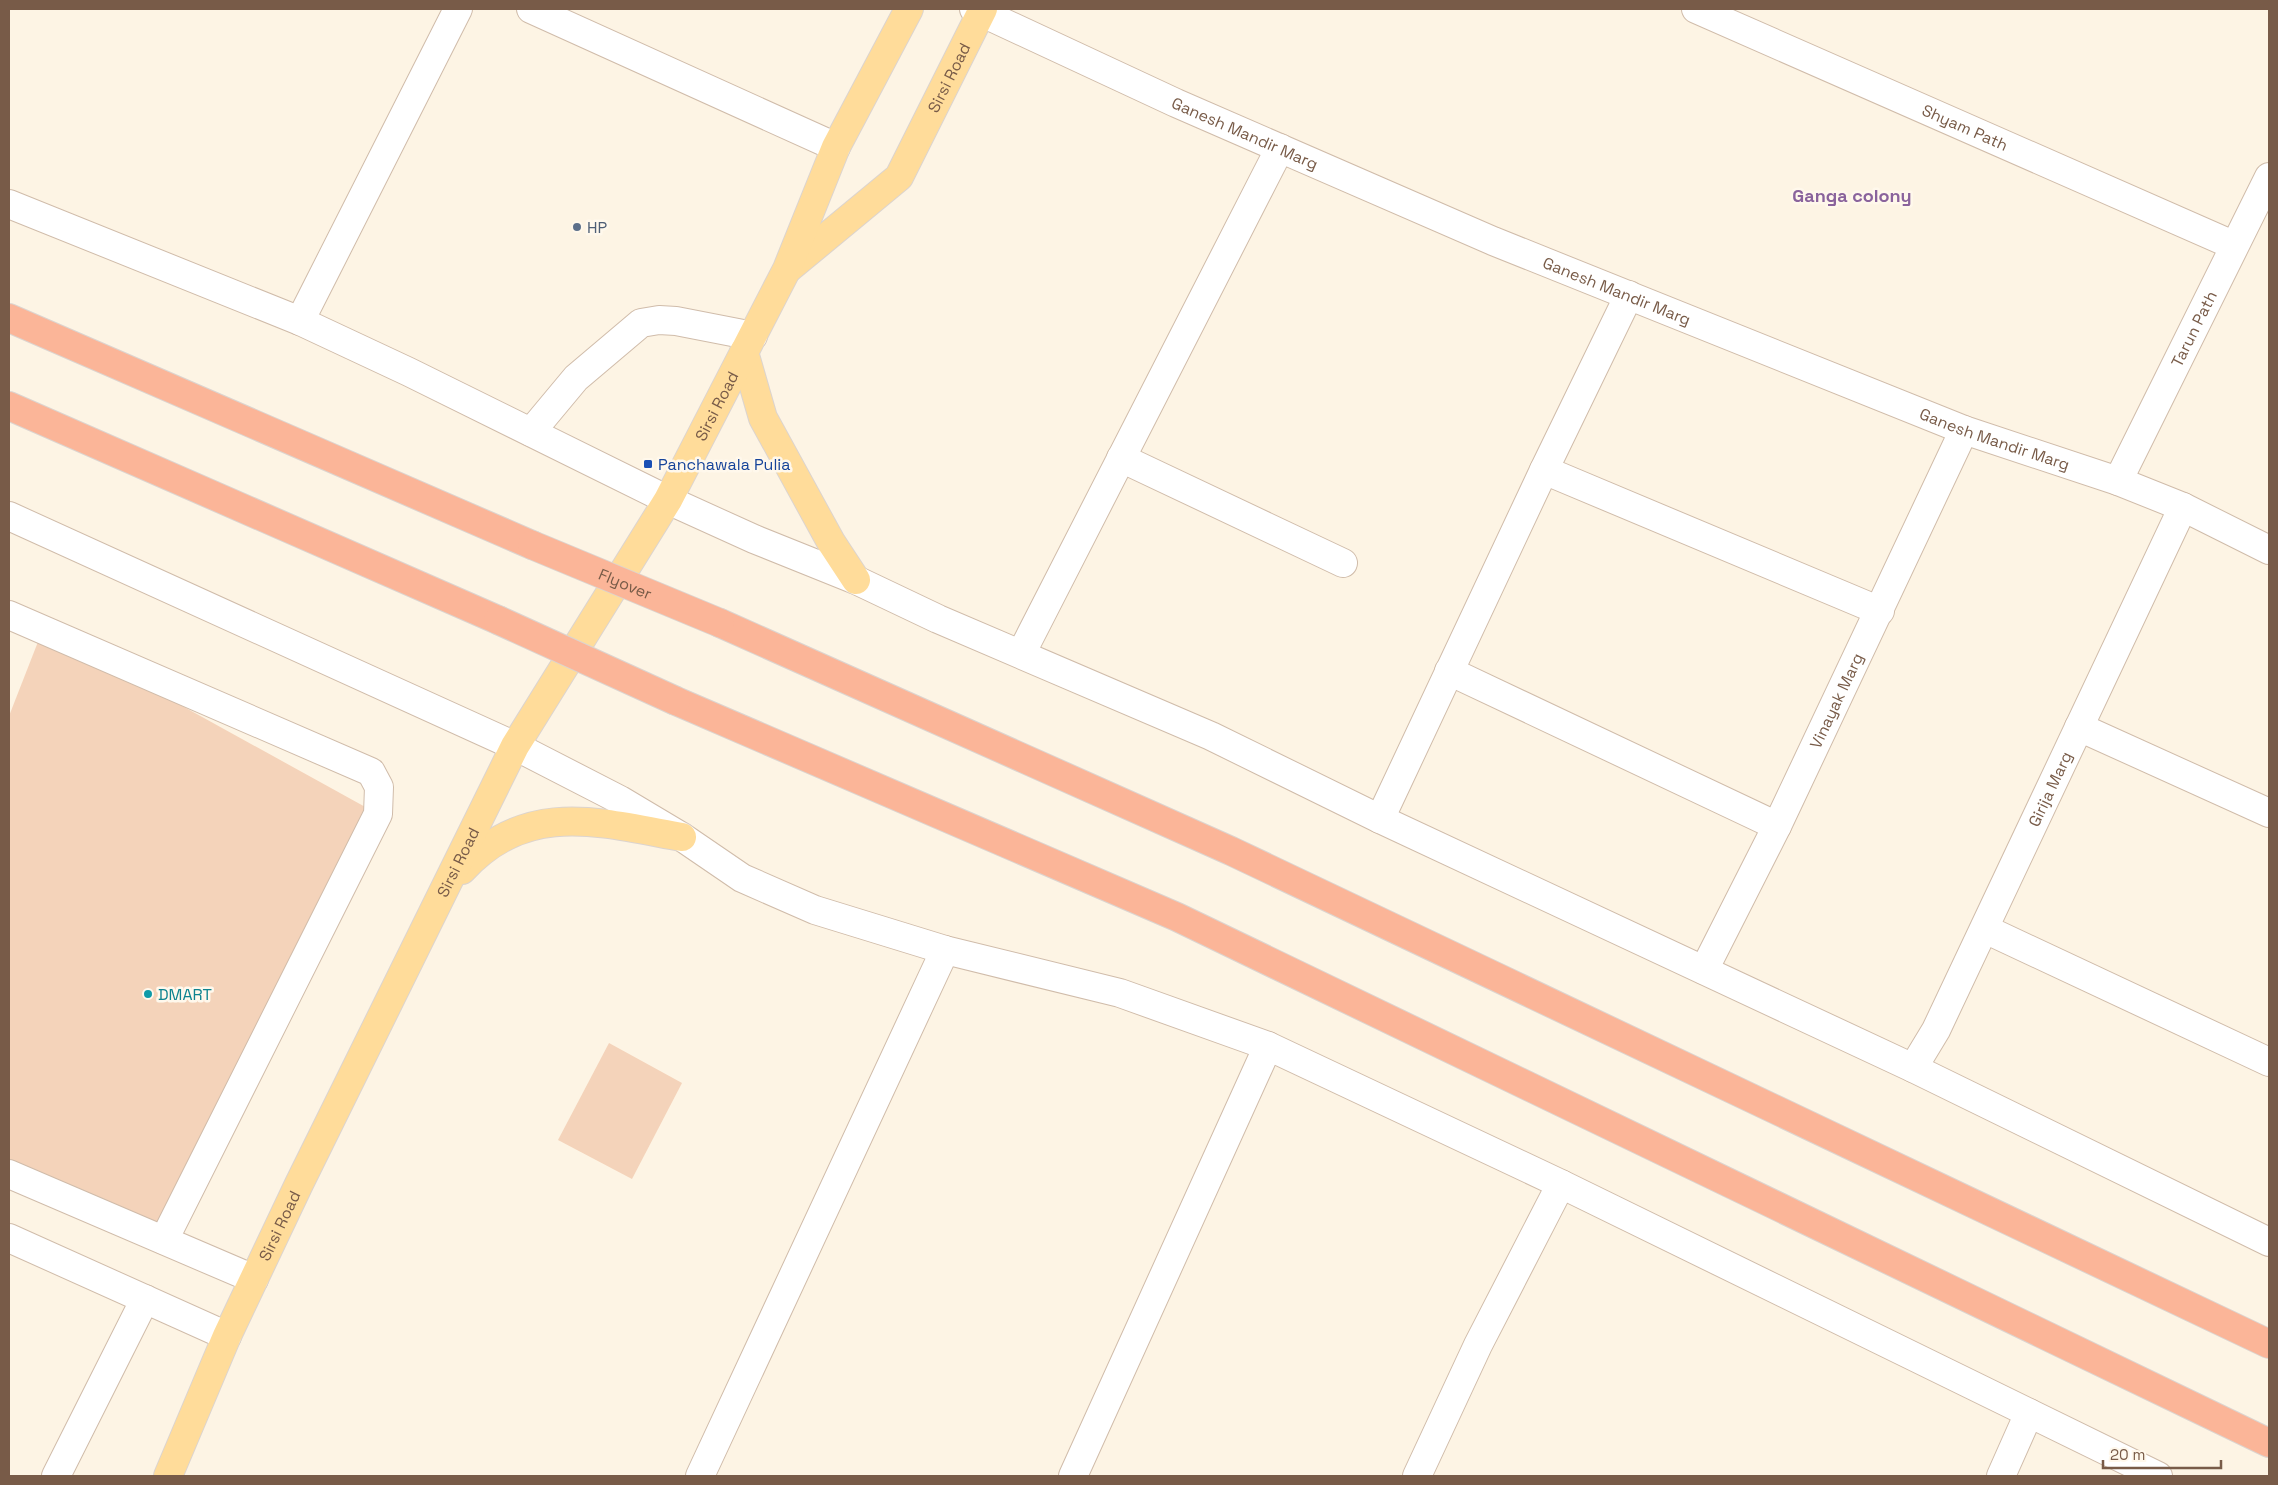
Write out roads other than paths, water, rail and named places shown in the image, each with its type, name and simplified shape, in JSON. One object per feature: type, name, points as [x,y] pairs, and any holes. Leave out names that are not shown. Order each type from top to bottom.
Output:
[{"type":"highway","name":"Flyover","points":[[9,318],[532,545],[720,623],[1231,851],[2269,1344]]},
{"type":"highway","points":[[9,406],[498,620],[676,701],[1177,917],[2269,1443]]},
{"type":"main road","name":"Sirsi Road","points":[[168,1476],[227,1336],[254,1279],[515,746],[668,500],[787,269],[836,146],[909,9]]},
{"type":"main road","name":"Sirsi Road","points":[[787,269],[899,176],[979,10]]},
{"type":"main road","points":[[749,344],[763,418],[831,542],[856,580]]},
{"type":"main road","points":[[449,883],[480,850],[515,830],[555,821],[586,821],[682,837]]},
{"type":"street","points":[[300,321],[458,9]]},
{"type":"street","points":[[530,9],[836,146]]},
{"type":"street","name":"Shyam Path","points":[[1696,9],[2233,245]]},
{"type":"street","name":"Ganesh Mandir Marg","points":[[979,10],[1176,103],[1493,241],[1964,430],[2118,481],[2183,507],[2269,550]]},
{"type":"street","points":[[1021,654],[1280,148]]},
{"type":"street","name":"Tarun Path","points":[[2118,481],[2233,245],[2269,177]]},
{"type":"street","points":[[9,204],[300,321],[754,540],[856,580],[938,619],[1211,736],[1380,819],[1913,1068],[2269,1242]]},
{"type":"street","points":[[1380,819],[1544,470],[1630,295]]},
{"type":"street","points":[[531,432],[576,378],[641,323],[659,320],[676,321],[749,344]]},
{"type":"street","name":"Vinayak Marg","points":[[1704,970],[1880,610],[1964,430]]},
{"type":"street","points":[[1121,458],[1343,563]]},
{"type":"street","points":[[1544,470],[1880,610]]},
{"type":"street","name":"Girija Marg","points":[[1913,1068],[1936,1030],[1985,929],[2078,727],[2183,507]]},
{"type":"street","points":[[9,516],[515,746],[581,778],[682,837],[742,878],[815,910],[945,950],[1120,993],[1268,1046],[1561,1184],[2158,1476]]},
{"type":"street","points":[[9,615],[371,772],[379,787],[378,814],[164,1240]]},
{"type":"street","points":[[1449,671],[1776,826]]},
{"type":"street","points":[[2078,727],[2269,813]]},
{"type":"street","points":[[1985,929],[2269,1062]]},
{"type":"street","points":[[700,1476],[945,950]]},
{"type":"street","points":[[1073,1476],[1268,1046]]},
{"type":"street","points":[[9,1174],[254,1279]]},
{"type":"street","points":[[1417,1476],[1478,1345],[1561,1184]]},
{"type":"street","points":[[9,1238],[227,1336]]},
{"type":"street","points":[[56,1476],[145,1299]]},
{"type":"street","points":[[2001,1476],[2029,1413]]},
{"type":"place","name":"HP","points":[[577,227]]},
{"type":"place","name":"Panchawala Pulia","points":[[648,464]]},
{"type":"place","name":"DMART","points":[[148,994]]},
{"type":"district","name":"Ganga colony","points":[[1852,196]]}]
